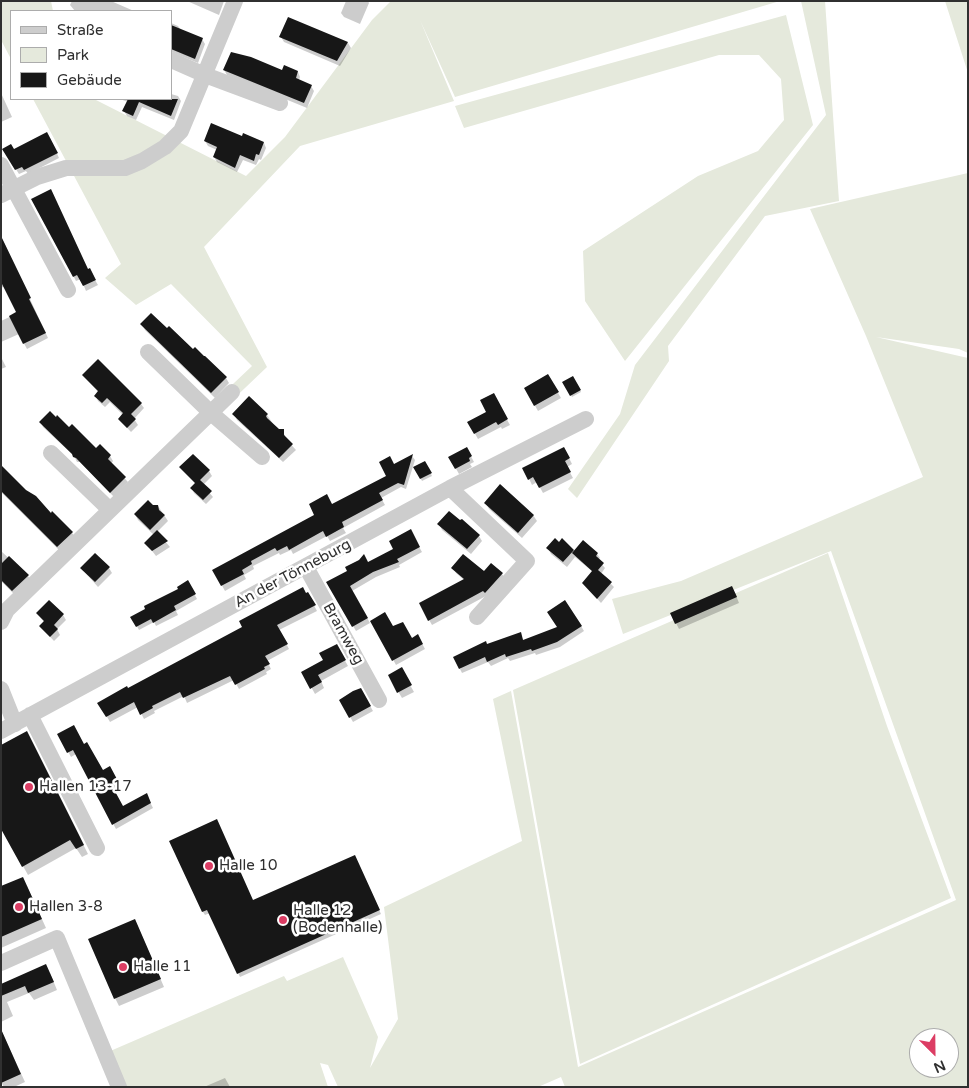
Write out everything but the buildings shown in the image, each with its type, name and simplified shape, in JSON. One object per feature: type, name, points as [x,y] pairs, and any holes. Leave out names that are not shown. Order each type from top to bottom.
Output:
[{"type":"street","points":[[7,192],[37,177],[66,168],[125,168],[142,161],[165,147],[181,131],[235,1]]},
{"type":"street","points":[[172,60],[280,103]]},
{"type":"street","points":[[1,165],[7,192],[68,290]]},
{"type":"street","points":[[148,352],[211,413],[262,456]]},
{"type":"street","points":[[3,612],[232,392]]},
{"type":"street","name":"An der Tönneburg","points":[[8,728],[450,488],[586,419]]},
{"type":"street","points":[[51,453],[110,510]]},
{"type":"street","points":[[450,488],[527,561],[476,618]]},
{"type":"street","name":"Bramweg","points":[[306,567],[379,700]]},
{"type":"street","points":[[1,689],[8,728]]},
{"type":"street","points":[[30,716],[97,848]]},
{"type":"street","points":[[1,962],[57,938],[119,1087]]},
{"type":"green space","points":[[1,1],[51,1],[53,10],[10,10],[10,57],[1,40]]},
{"type":"green space","points":[[391,1],[780,1],[455,97],[420,20],[454,101],[300,146],[204,247],[267,367],[224,408],[215,401],[252,366],[171,284],[136,305],[105,278],[121,264],[34,100],[96,100],[246,176],[285,137],[372,20]]},
{"type":"green space","points":[[801,1],[825,1],[839,201],[765,216],[668,346],[669,361],[577,498],[568,489],[620,414],[635,365],[826,115]]},
{"type":"green space","points":[[945,1],[968,1],[968,73]]},
{"type":"green space","points":[[786,15],[813,125],[625,361],[585,301],[583,251],[698,176],[758,151],[784,120],[781,79],[759,55],[719,55],[464,128],[455,106]]},
{"type":"green space","points":[[968,173],[968,353],[959,349],[876,337],[968,358],[968,1087],[565,1087],[561,1077],[538,1087],[338,1087],[328,1065],[320,1063],[328,1087],[124,1087],[108,1052],[284,976],[287,981],[343,957],[378,1037],[370,1068],[398,1019],[384,907],[522,841],[493,699],[511,691],[578,1067],[956,900],[831,551],[623,634],[612,599],[681,581],[923,477],[866,336],[810,209]]},
{"type":"green space","points":[[828,553],[887,726],[951,898],[580,1064],[513,690]]},
{"type":"place","name":"Hallen 13-17","points":[[29,787]]},
{"type":"place","name":"Halle 10","points":[[209,866]]},
{"type":"place","name":"Hallen 3-8","points":[[19,907]]},
{"type":"place","name":"Halle 12 (Bodenhalle)","points":[[283,920]]},
{"type":"place","name":"Halle 11","points":[[123,967]]}]
